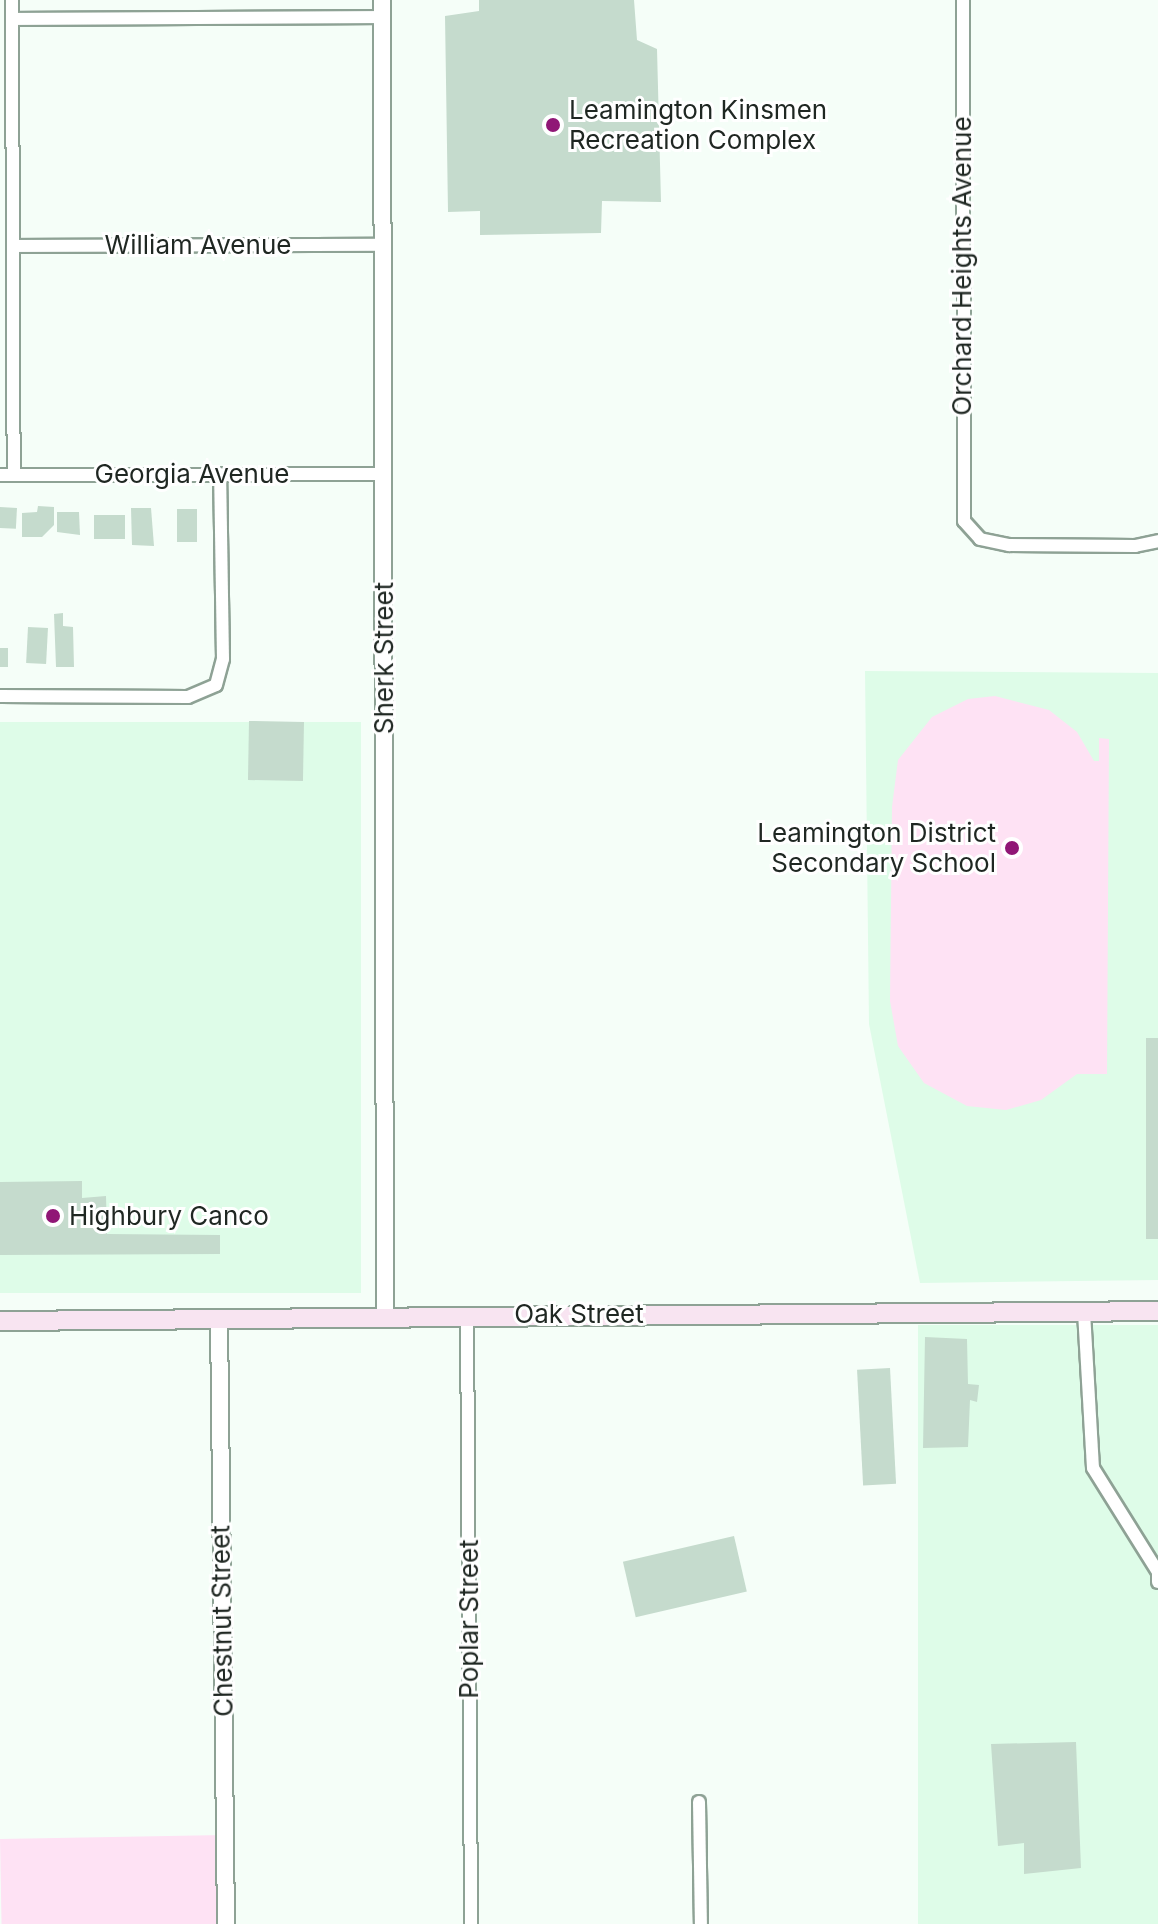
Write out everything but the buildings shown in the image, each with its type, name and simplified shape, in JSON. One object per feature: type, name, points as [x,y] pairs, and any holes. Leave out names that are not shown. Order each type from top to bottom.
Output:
[{"type":"main road","name":"Oak Street","points":[[0,1321],[1158,1311]]},
{"type":"street","points":[[7,475],[13,246],[12,0]]},
{"type":"street","name":"Orchard Heights Avenue","points":[[963,0],[961,509],[970,530],[980,539],[1009,545],[1135,546],[1158,541]]},
{"type":"street","points":[[12,19],[382,9]]},
{"type":"street","name":"Sherk Street","points":[[382,9],[385,1316]]},
{"type":"street","name":"William Avenue","points":[[13,246],[383,245]]},
{"type":"street","points":[[0,696],[188,697],[216,685],[223,659],[220,474]]},
{"type":"street","name":"Georgia Avenue","points":[[7,475],[383,474]]},
{"type":"street","points":[[1084,1312],[1093,1468],[1158,1572],[1158,1582]]},
{"type":"street","name":"Poplar Street","points":[[467,1315],[471,1924]]},
{"type":"street","name":"Chestnut Street","points":[[219,1318],[226,1924]]},
{"type":"street","points":[[699,1802],[701,1924]]},
{"type":"shaded area","name":"Leamington District Secondary School","points":[[865,671],[1158,673],[1158,1280],[920,1283],[869,1024]]},
{"type":"shaded area","points":[[995,696],[1049,710],[1077,732],[1094,761],[1099,761],[1099,738],[1109,739],[1107,1074],[1077,1074],[1041,1100],[1006,1110],[967,1106],[924,1083],[898,1046],[890,1001],[892,807],[898,760],[932,717],[968,699]]},
{"type":"shaded area","name":"Highbury Canco","points":[[0,722],[361,722],[361,1293],[0,1293]]},
{"type":"shaded area","points":[[918,1325],[1158,1325],[1158,1924],[918,1924]]},
{"type":"shaded area","points":[[224,1835],[226,1924],[2,1924],[0,1839]]},
{"type":"place","name":"Leamington Kinsmen Recreation Complex","points":[[553,125]]},
{"type":"place","name":"Leamington District Secondary School","points":[[1012,848]]},
{"type":"place","name":"Highbury Canco","points":[[53,1216]]}]
